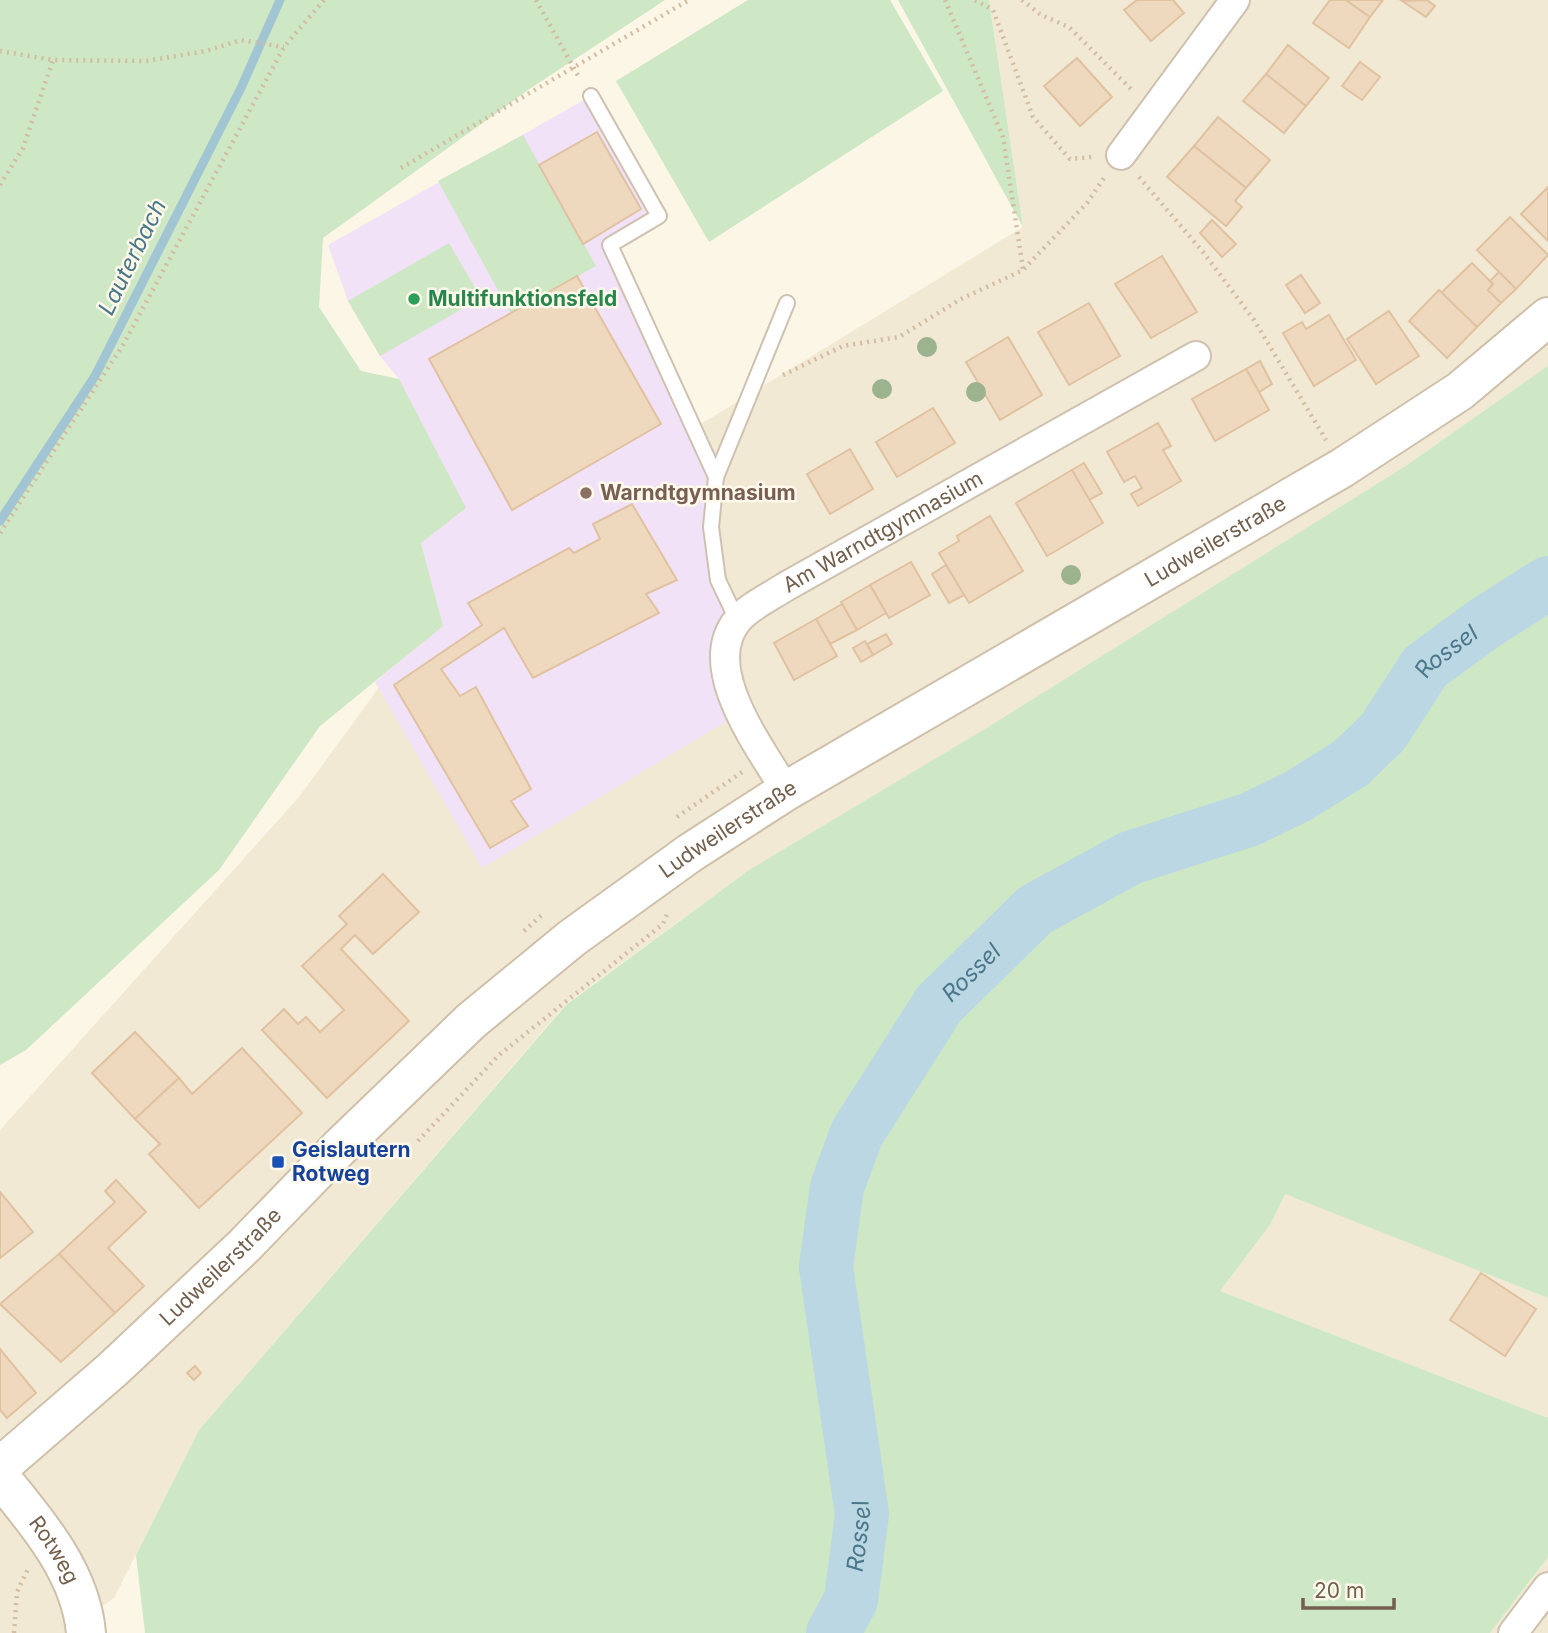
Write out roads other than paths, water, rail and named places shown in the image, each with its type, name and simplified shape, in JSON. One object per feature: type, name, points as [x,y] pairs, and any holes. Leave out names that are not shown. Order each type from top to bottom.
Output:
[{"type":"main road","name":"Ludweilerstraße","points":[[0,1467],[112,1370],[223,1265],[339,1147],[471,1021],[572,938],[690,853],[786,791],[1342,468],[1460,391],[1548,317]]},
{"type":"main road","name":"Rotweg","points":[[0,1477],[65,1567],[84,1613],[86,1633]]},
{"type":"street","points":[[1121,155],[1235,0]]},
{"type":"street","name":"Am Warndtgymnasium","points":[[737,621],[785,587],[1196,356]]},
{"type":"street","points":[[737,621],[725,644],[723,667],[740,713],[786,791]]},
{"type":"street","points":[[1514,1633],[1548,1587]]},
{"type":"lane","points":[[591,96],[659,216],[610,245],[716,477]]},
{"type":"lane","points":[[737,621],[718,580],[711,527],[716,477],[787,303]]},
{"type":"waterway","name":"Lauterbach","points":[[0,521],[95,376],[241,88],[280,0]]},
{"type":"waterway","name":"Rossel","points":[[833,1633],[851,1600],[862,1514],[826,1267],[837,1187],[857,1133],[939,1004],[1035,910],[1130,858],[1251,819],[1298,796],[1351,763],[1383,732],[1425,667],[1485,623],[1548,583]]},
{"type":"place","name":"Multifunktionsfeld","points":[[414,299]]},
{"type":"place","name":"Warndtgymnasium","points":[[586,493]]},
{"type":"place","name":"Geislautern Rotweg","points":[[278,1162]]}]
